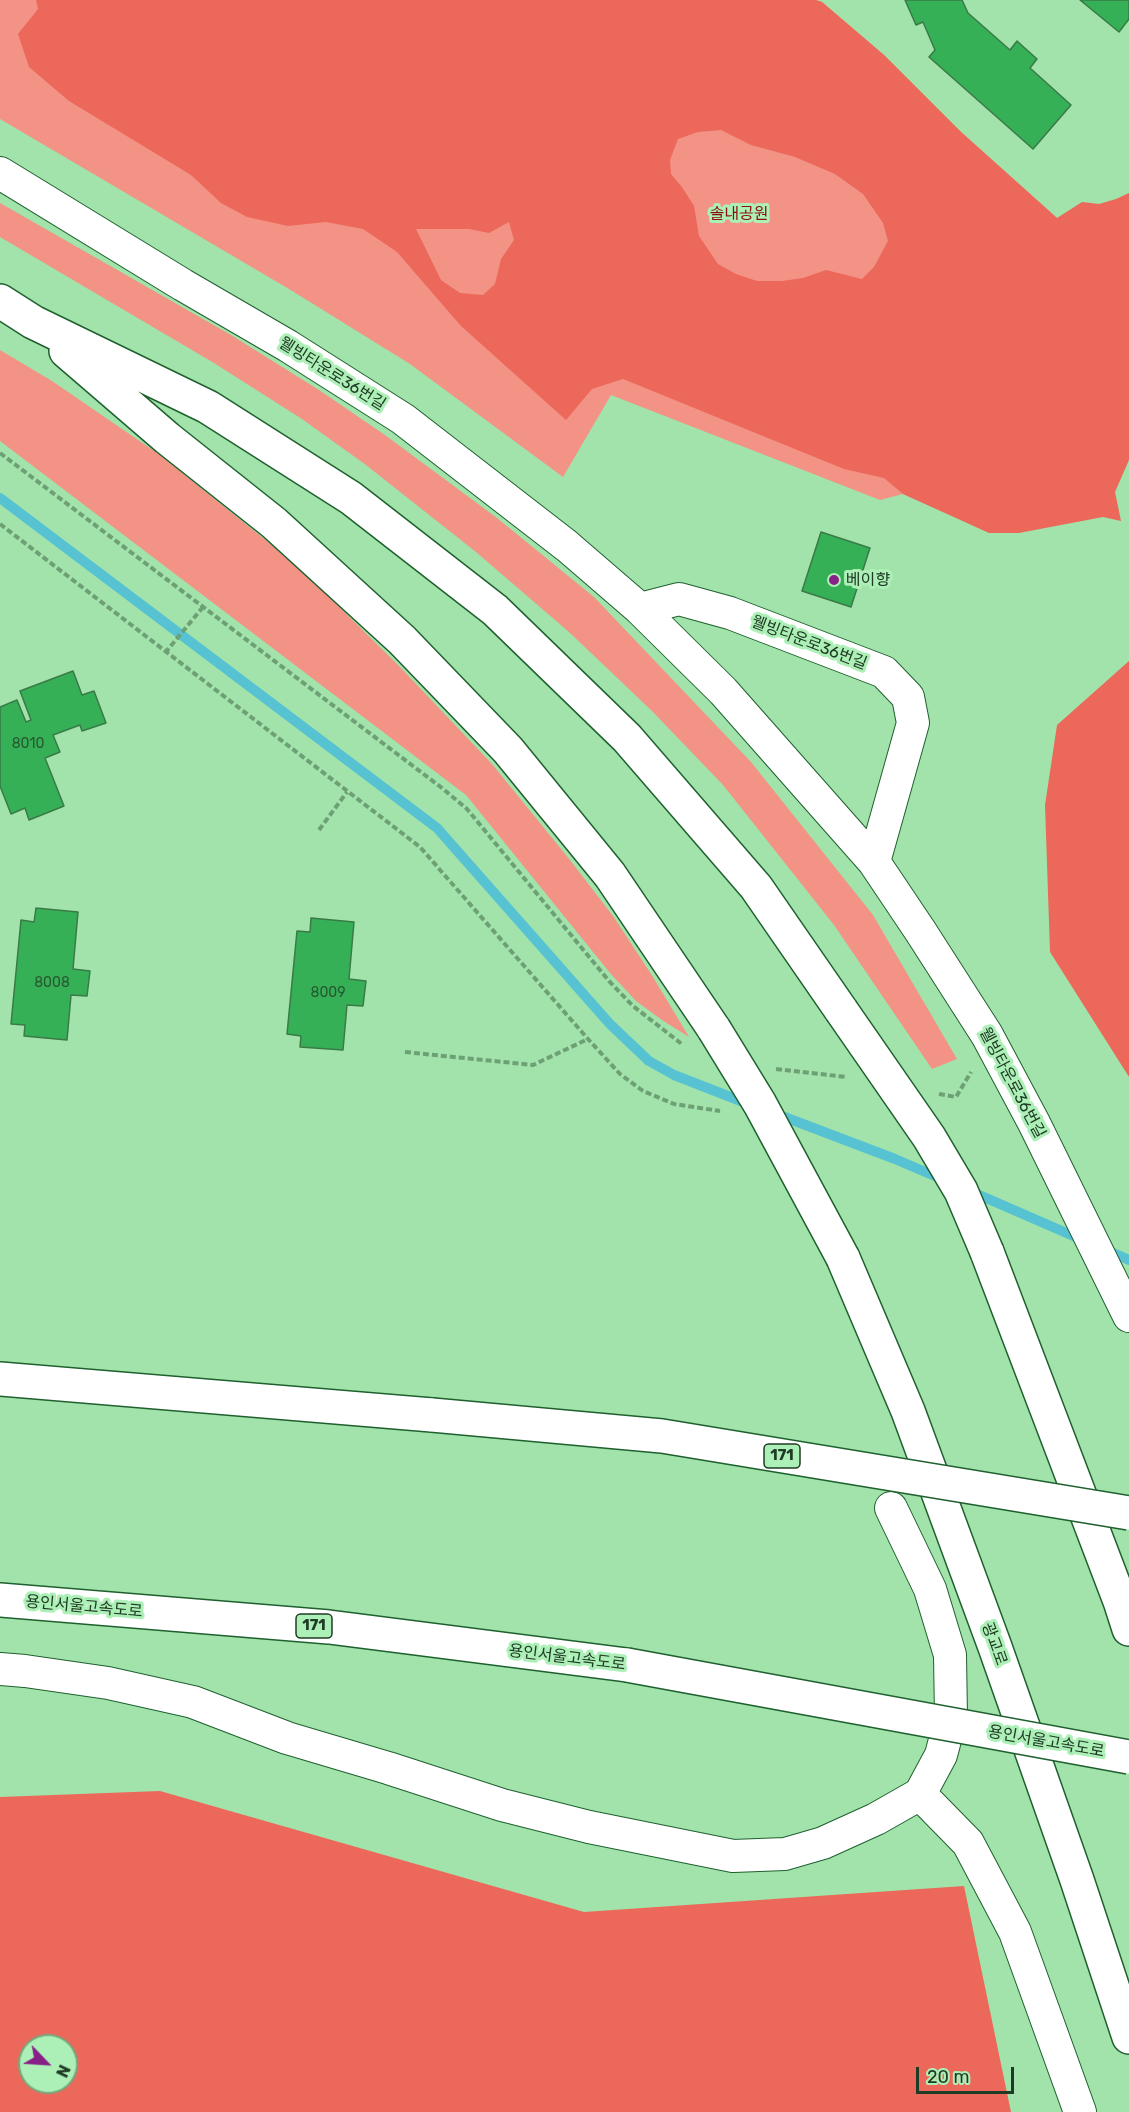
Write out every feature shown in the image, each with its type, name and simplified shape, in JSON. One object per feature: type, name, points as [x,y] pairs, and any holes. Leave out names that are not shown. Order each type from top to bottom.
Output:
[{"type":"main road","points":[[0,301],[33,322],[208,407],[351,498],[495,610],[627,738],[756,887],[929,1137],[961,1191],[987,1252],[1129,1629]]},
{"type":"main road","name":"광교로","points":[[33,322],[167,438],[274,523],[402,640],[508,750],[610,875],[714,1029],[760,1104],[843,1258],[908,1411],[991,1635],[1129,2037]]},
{"type":"main road","name":"171","points":[[0,1379],[662,1436],[1129,1513]]},
{"type":"main road","name":"용인서울고속도로","points":[[0,1600],[329,1627],[627,1665],[1129,1757]]},
{"type":"street","name":"웰빙타운로36번길","points":[[0,173],[403,418],[567,546],[640,609],[723,691],[874,862],[921,932],[987,1035],[1034,1123],[1129,1316]]},
{"type":"street","name":"웰빙타운로36번길","points":[[640,609],[679,599],[730,613],[884,672],[908,697],[913,723],[874,862]]},
{"type":"street","points":[[0,1669],[108,1683],[193,1702],[287,1738],[388,1767],[502,1805],[590,1827],[733,1856],[785,1854],[823,1843],[876,1819],[920,1794],[941,1755],[951,1717],[950,1654],[930,1589],[891,1508]]},
{"type":"street","points":[[920,1794],[968,1843],[1014,1932],[1080,2112]]},
{"type":"path","points":[[0,453],[420,770],[466,809],[609,981],[633,1006],[690,1050]]},
{"type":"path","points":[[0,524],[420,847],[620,1074],[643,1090],[674,1104],[720,1111]]},
{"type":"path","points":[[165,653],[203,607]]},
{"type":"path","points":[[319,830],[347,792]]},
{"type":"path","points":[[936,1093],[956,1097],[987,1035]]},
{"type":"path","points":[[405,1052],[533,1065],[588,1040]]},
{"type":"path","points":[[769,1067],[849,1077]]},
{"type":"green space","name":"솔내공원","points":[[0,0],[816,0],[822,2],[884,55],[960,131],[1057,218],[955,517],[903,494],[880,500],[611,395],[563,477],[410,364],[289,289],[0,119]]},
{"type":"green space","points":[[0,203],[231,335],[319,390],[385,435],[497,518],[594,597],[751,762],[873,915],[957,1059],[932,1069],[834,925],[723,785],[652,711],[569,632],[476,552],[366,465],[302,419],[214,363],[0,237]]},
{"type":"green space","points":[[0,350],[52,381],[160,455],[315,583],[399,666],[492,764],[570,860],[613,916],[689,1037],[636,1001],[610,973],[466,795],[0,441]]},
{"type":"shaded area","name":"솔내공원","points":[[36,0],[816,0],[822,2],[884,55],[960,131],[1057,218],[1082,202],[1099,204],[1129,193],[1129,460],[1115,492],[1121,521],[1103,517],[1019,533],[989,533],[903,494],[884,478],[844,469],[623,379],[592,389],[566,420],[461,326],[397,252],[363,229],[326,222],[288,226],[247,217],[221,203],[191,175],[69,101],[29,67],[18,34],[38,9]],"holes":[[[721,130],[751,145],[795,157],[835,174],[863,194],[883,223],[888,241],[874,267],[862,279],[826,270],[803,278],[757,281],[736,274],[718,264],[699,236],[694,206],[671,174],[670,160],[678,139],[698,132]],[[509,222],[514,240],[501,259],[495,284],[483,295],[460,293],[441,280],[416,229],[469,229],[489,233]]]},
{"type":"shaded area","points":[[1129,661],[1129,1077],[1050,952],[1045,805],[1057,725]]},
{"type":"shaded area","points":[[160,1791],[584,1912],[964,1886],[1011,2112],[0,2112],[0,1797]]},
{"type":"building","points":[[905,0],[962,0],[968,13],[1010,50],[1017,41],[1037,59],[1030,68],[1071,105],[1033,149],[929,57],[935,50],[923,22],[916,25]]},
{"type":"building","points":[[1080,0],[1129,0],[1129,19],[1119,32]]},
{"type":"building","points":[[821,532],[870,548],[851,607],[802,591]]},
{"type":"building","points":[[73,671],[82,695],[94,691],[106,723],[82,731],[80,725],[53,735],[60,752],[45,758],[64,806],[29,820],[25,808],[11,814],[0,786],[0,707],[17,700],[26,722],[31,720],[20,691]]},
{"type":"building","points":[[36,908],[78,912],[73,969],[90,971],[87,996],[71,995],[67,1040],[24,1036],[25,1025],[11,1024],[21,920],[34,922]]},
{"type":"building","points":[[311,918],[354,922],[349,979],[366,981],[363,1006],[347,1005],[343,1050],[300,1047],[301,1036],[287,1034],[297,931],[310,932]]},
{"type":"waterway","points":[[0,498],[437,828],[609,1023],[649,1061],[674,1075],[751,1105]]},
{"type":"waterway","points":[[774,1113],[944,1180]]},
{"type":"waterway","points":[[970,1191],[1085,1241]]},
{"type":"waterway","points":[[1104,1249],[1129,1260]]},
{"type":"place","name":"베이향","points":[[834,580]]}]
